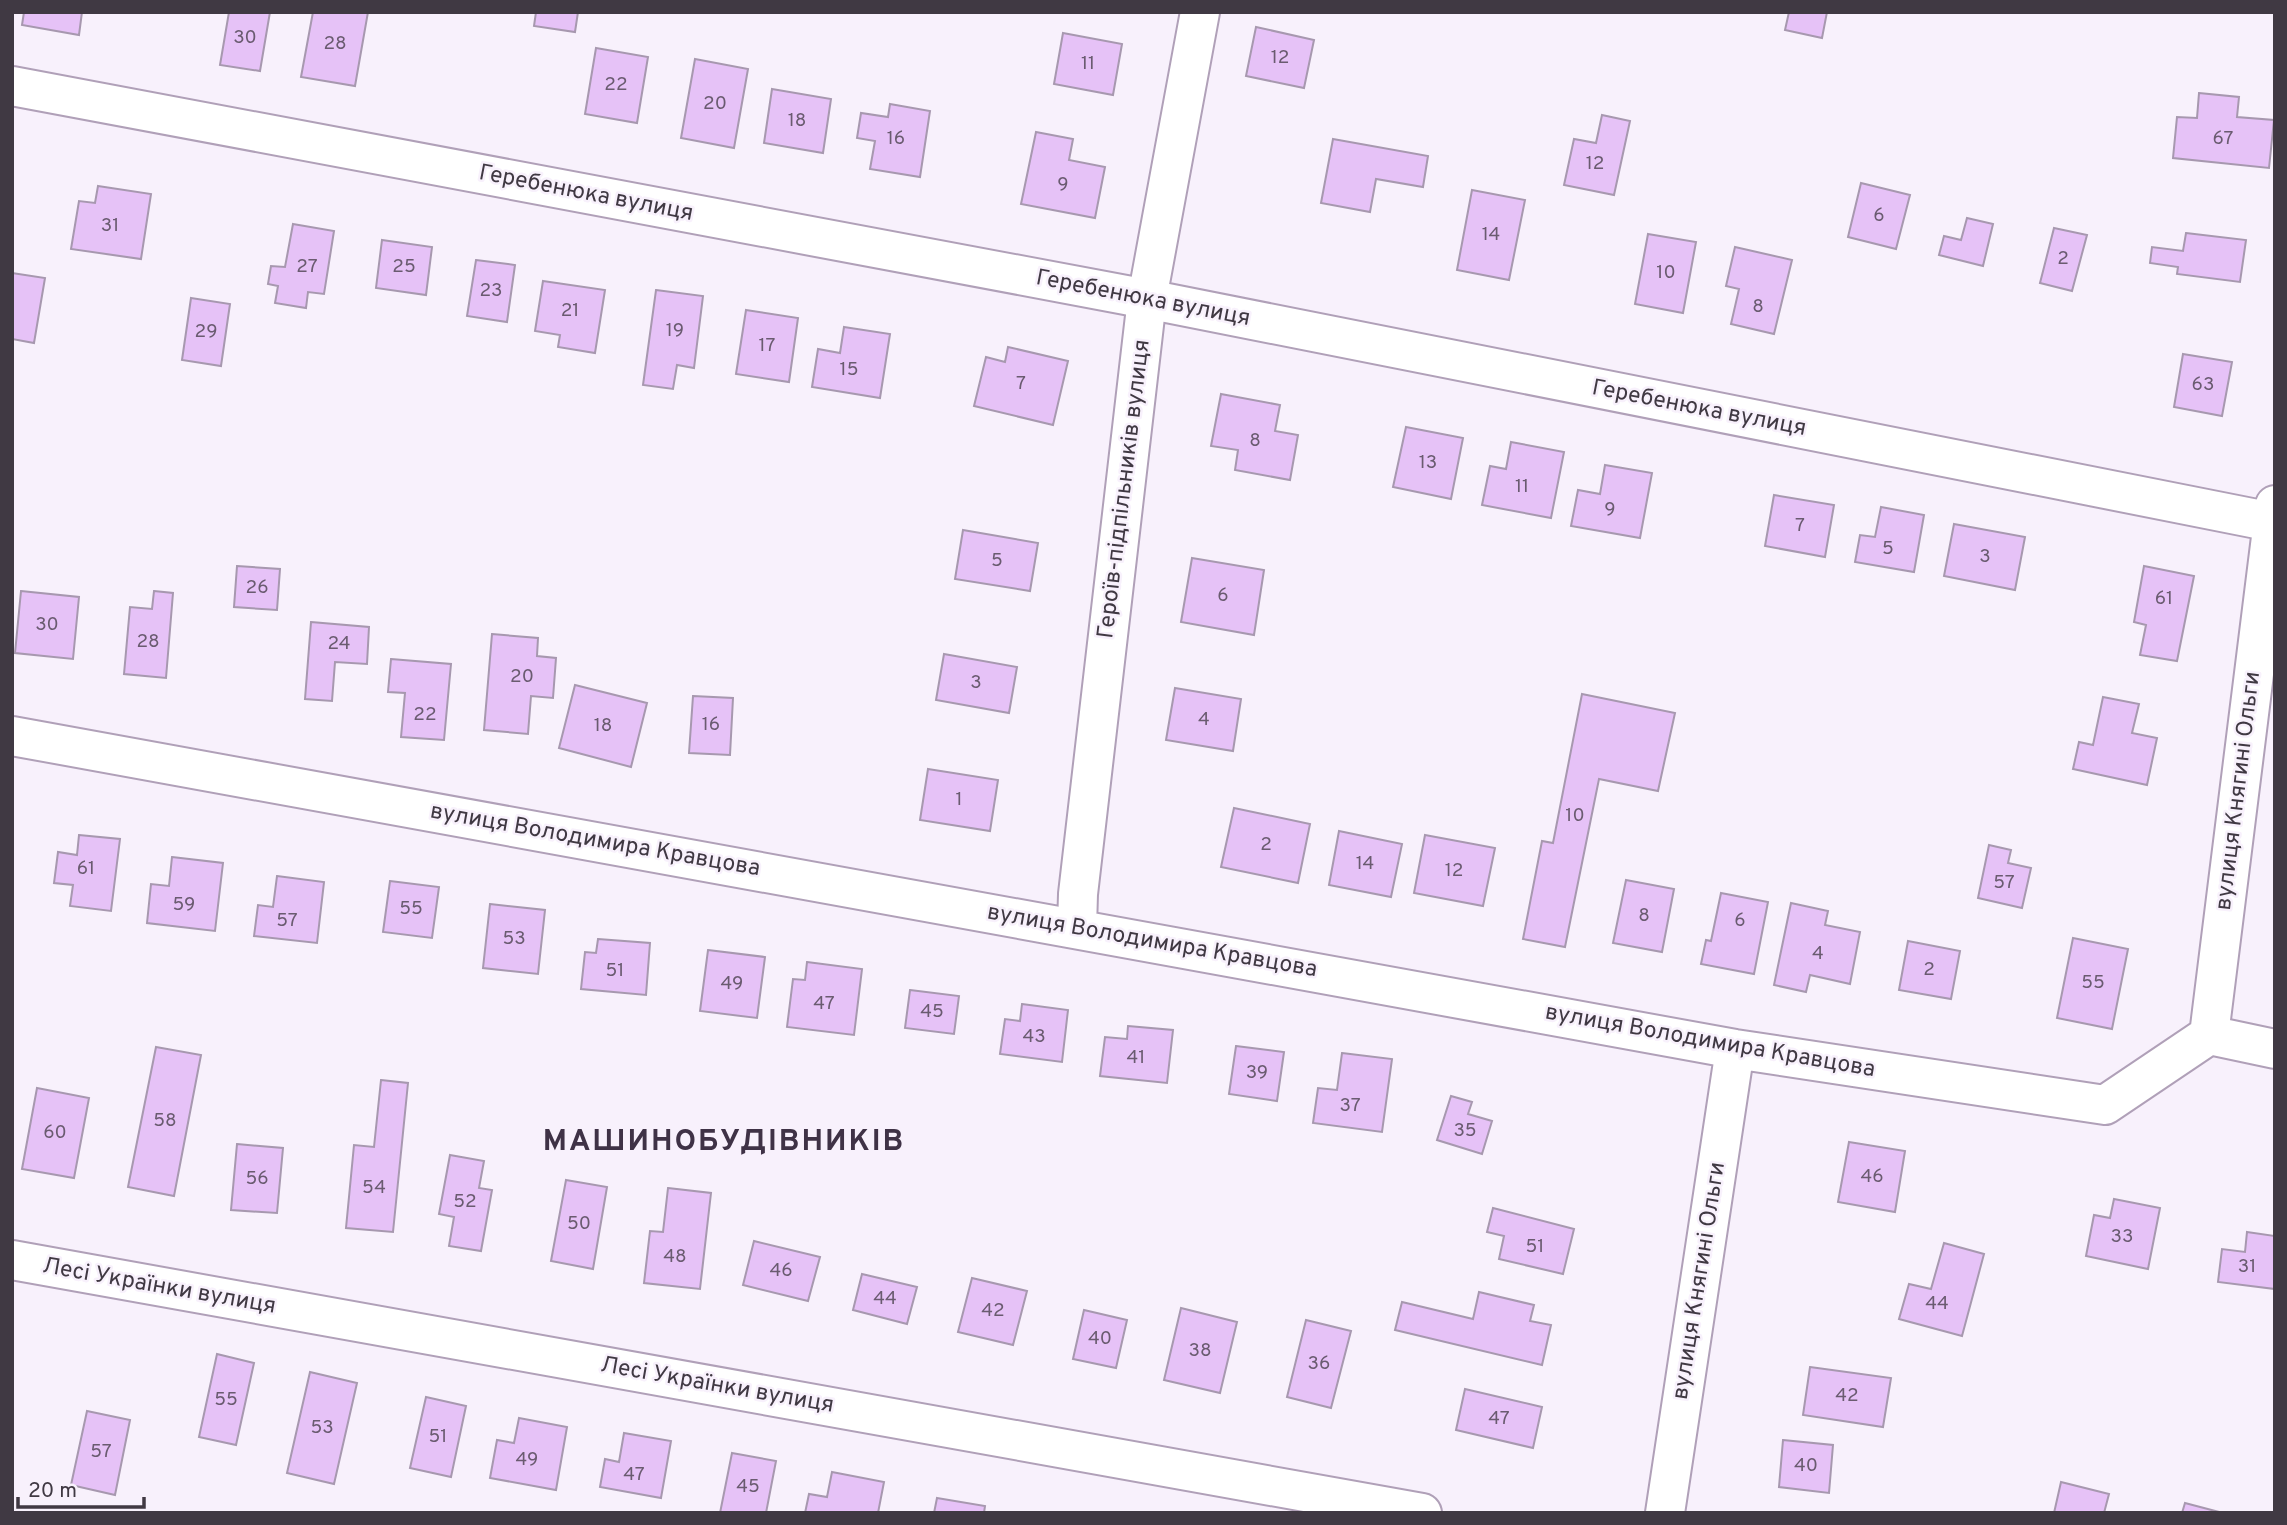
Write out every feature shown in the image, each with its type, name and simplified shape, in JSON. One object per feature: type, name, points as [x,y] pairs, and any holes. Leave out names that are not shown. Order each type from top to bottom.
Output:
[{"type":"street","name":"Героїв-підпільників вулиця","points":[[1077,928],[1078,894],[1147,299],[1200,12]]},
{"type":"street","name":"Геребенюка вулиця","points":[[12,86],[2273,514]]},
{"type":"street","name":"вулиця Княгині Ольги","points":[[2209,1035],[2273,514]]},
{"type":"street","name":"вулиця Володимира Кравцова","points":[[12,736],[1735,1049],[2105,1105],[2209,1035]]},
{"type":"street","points":[[2209,1035],[2275,1049]]},
{"type":"street","name":"вулиця Княгині Ольги","points":[[1665,1513],[1735,1049]]},
{"type":"street","name":"Лесі Українки вулиця","points":[[12,1260],[1422,1513]]},
{"type":"building","points":[[24,12],[82,12],[79,35],[22,25]]},
{"type":"building","points":[[229,12],[270,12],[260,71],[220,65]]},
{"type":"building","points":[[313,12],[368,12],[355,86],[301,77]]},
{"type":"building","points":[[536,12],[578,12],[575,32],[534,26]]},
{"type":"building","points":[[1789,12],[1827,12],[1822,38],[1785,30]]},
{"type":"building","points":[[1256,27],[1314,40],[1304,88],[1246,76]]},
{"type":"building","points":[[1063,33],[1122,44],[1113,95],[1054,84]]},
{"type":"building","points":[[596,48],[648,57],[637,123],[585,114]]},
{"type":"building","points":[[695,59],[748,69],[734,148],[681,138]]},
{"type":"building","points":[[772,89],[831,99],[823,153],[764,143]]},
{"type":"building","points":[[2199,93],[2239,97],[2237,117],[2274,120],[2269,168],[2173,158],[2177,117],[2197,118]]},
{"type":"building","points":[[890,104],[930,111],[920,177],[870,169],[875,141],[857,138],[861,113],[888,117]]},
{"type":"building","points":[[1602,115],[1630,121],[1614,195],[1564,185],[1574,139],[1596,143]]},
{"type":"building","points":[[1036,132],[1073,139],[1069,160],[1105,167],[1095,218],[1021,204]]},
{"type":"building","points":[[1333,139],[1428,156],[1423,187],[1376,179],[1370,212],[1321,203]]},
{"type":"building","points":[[1861,183],[1910,195],[1896,249],[1848,237]]},
{"type":"building","points":[[98,186],[151,194],[141,259],[71,249],[79,201],[95,203]]},
{"type":"building","points":[[1472,190],[1525,200],[1509,280],[1457,270]]},
{"type":"building","points":[[1967,218],[1993,224],[1983,266],[1939,255],[1944,236],[1961,240]]},
{"type":"building","points":[[293,224],[334,231],[324,294],[308,292],[306,308],[275,303],[278,286],[268,284],[271,266],[285,267]]},
{"type":"building","points":[[2054,228],[2087,235],[2072,291],[2040,283]]},
{"type":"building","points":[[2186,233],[2246,240],[2240,282],[2177,274],[2178,267],[2150,263],[2152,247],[2183,251]]},
{"type":"building","points":[[1648,234],[1696,242],[1683,313],[1635,304]]},
{"type":"building","points":[[382,240],[432,247],[426,295],[376,288]]},
{"type":"building","points":[[1735,247],[1792,260],[1774,334],[1731,324],[1739,289],[1726,286]]},
{"type":"building","points":[[476,260],[515,265],[507,322],[467,316]]},
{"type":"building","points":[[12,273],[45,278],[34,343],[12,339]]},
{"type":"building","points":[[543,281],[605,290],[595,353],[558,347],[560,335],[535,331]]},
{"type":"building","points":[[656,290],[703,296],[694,368],[677,365],[673,389],[643,385]]},
{"type":"building","points":[[191,298],[230,304],[221,366],[182,360]]},
{"type":"building","points":[[746,310],[798,318],[789,382],[736,374]]},
{"type":"building","points":[[844,327],[890,334],[880,398],[812,387],[818,349],[840,353]]},
{"type":"building","points":[[1008,347],[1068,361],[1053,425],[974,406],[986,357],[1005,362]]},
{"type":"building","points":[[2183,354],[2232,362],[2222,416],[2174,407]]},
{"type":"building","points":[[1221,394],[1280,405],[1275,431],[1298,435],[1290,480],[1235,470],[1238,450],[1211,446]]},
{"type":"building","points":[[1406,427],[1463,438],[1451,499],[1393,487]]},
{"type":"building","points":[[1511,442],[1564,452],[1551,518],[1482,505],[1490,466],[1506,469]]},
{"type":"building","points":[[1605,465],[1652,473],[1640,538],[1571,526],[1578,490],[1600,494]]},
{"type":"building","points":[[1774,495],[1834,505],[1825,557],[1765,546]]},
{"type":"building","points":[[1881,507],[1924,515],[1914,572],[1855,562],[1860,535],[1875,537]]},
{"type":"building","points":[[1954,524],[2025,537],[2015,590],[1944,576]]},
{"type":"building","points":[[963,530],[1038,543],[1030,591],[955,579]]},
{"type":"building","points":[[1192,558],[1264,570],[1254,635],[1181,622]]},
{"type":"building","points":[[237,566],[280,569],[277,610],[234,607]]},
{"type":"building","points":[[2144,566],[2194,576],[2177,661],[2140,655],[2146,625],[2134,622]]},
{"type":"building","points":[[21,591],[79,597],[73,659],[15,653]]},
{"type":"building","points":[[154,591],[173,593],[166,678],[124,674],[130,607],[152,609]]},
{"type":"building","points":[[311,622],[369,627],[367,664],[335,662],[332,701],[305,699]]},
{"type":"building","points":[[492,634],[538,638],[537,656],[556,658],[553,698],[531,696],[528,734],[484,730]]},
{"type":"building","points":[[944,654],[1017,667],[1009,713],[936,700]]},
{"type":"building","points":[[391,659],[451,664],[444,740],[401,737],[405,693],[388,692]]},
{"type":"building","points":[[575,685],[647,703],[631,767],[559,748]]},
{"type":"building","points":[[1175,688],[1241,699],[1233,751],[1166,740]]},
{"type":"building","points":[[1582,694],[1675,713],[1658,791],[1599,779],[1565,947],[1523,939],[1542,841],[1553,843]]},
{"type":"building","points":[[693,696],[733,698],[730,755],[689,753]]},
{"type":"building","points":[[2103,697],[2139,704],[2132,733],[2157,738],[2147,785],[2073,769],[2079,742],[2093,745]]},
{"type":"building","points":[[928,769],[998,780],[990,831],[920,820]]},
{"type":"building","points":[[1234,808],[1310,824],[1298,883],[1221,867]]},
{"type":"building","points":[[1339,831],[1402,844],[1391,897],[1329,885]]},
{"type":"building","points":[[79,835],[120,839],[111,911],[70,906],[73,885],[54,883],[58,852],[77,855]]},
{"type":"building","points":[[1425,835],[1495,848],[1483,906],[1414,893]]},
{"type":"building","points":[[1989,845],[2011,850],[2008,863],[2031,868],[2022,908],[1978,898]]},
{"type":"building","points":[[172,857],[223,863],[215,931],[147,923],[151,884],[169,886]]},
{"type":"building","points":[[277,876],[324,882],[317,943],[254,936],[258,905],[273,907]]},
{"type":"building","points":[[1626,880],[1674,889],[1662,952],[1613,943]]},
{"type":"building","points":[[390,881],[439,887],[432,938],[383,932]]},
{"type":"building","points":[[1721,893],[1768,902],[1754,974],[1701,964],[1706,940],[1711,941]]},
{"type":"building","points":[[1791,903],[1828,911],[1825,925],[1860,932],[1850,984],[1810,975],[1806,992],[1774,985]]},
{"type":"building","points":[[490,904],[545,910],[538,974],[483,968]]},
{"type":"building","points":[[2073,938],[2128,949],[2112,1029],[2057,1018]]},
{"type":"building","points":[[598,939],[650,943],[646,995],[581,989],[585,952],[596,953]]},
{"type":"building","points":[[1908,941],[1960,951],[1951,999],[1899,990]]},
{"type":"building","points":[[708,950],[765,957],[757,1018],[700,1011]]},
{"type":"building","points":[[807,962],[862,969],[854,1035],[787,1027],[793,979],[805,980]]},
{"type":"building","points":[[910,990],[959,996],[954,1034],[905,1028]]},
{"type":"building","points":[[1022,1004],[1068,1010],[1062,1062],[1000,1054],[1005,1019],[1020,1021]]},
{"type":"building","points":[[1128,1026],[1173,1030],[1167,1083],[1100,1076],[1105,1037],[1127,1039]]},
{"type":"building","points":[[1236,1046],[1284,1052],[1277,1101],[1229,1094]]},
{"type":"building","points":[[156,1047],[201,1055],[174,1196],[128,1187]]},
{"type":"building","points":[[1342,1053],[1392,1059],[1382,1132],[1313,1123],[1318,1088],[1337,1090]]},
{"type":"building","points":[[381,1080],[408,1083],[393,1232],[346,1228],[354,1145],[374,1147]]},
{"type":"building","points":[[37,1088],[89,1098],[74,1178],[22,1169]]},
{"type":"building","points":[[1451,1096],[1472,1102],[1468,1114],[1492,1121],[1482,1154],[1437,1140]]},
{"type":"building","points":[[1849,1142],[1905,1151],[1895,1212],[1838,1202]]},
{"type":"building","points":[[237,1144],[283,1148],[277,1213],[231,1210]]},
{"type":"building","points":[[450,1155],[484,1161],[479,1188],[492,1190],[481,1251],[449,1246],[454,1217],[439,1214]]},
{"type":"building","points":[[566,1180],[607,1187],[593,1269],[551,1261]]},
{"type":"building","points":[[668,1188],[711,1193],[700,1289],[644,1283],[650,1231],[663,1232]]},
{"type":"building","points":[[2114,1199],[2160,1208],[2148,1269],[2086,1256],[2094,1215],[2110,1218]]},
{"type":"building","points":[[1493,1208],[1574,1229],[1563,1274],[1499,1259],[1504,1236],[1487,1232]]},
{"type":"building","points":[[2247,1232],[2275,1236],[2275,1289],[2218,1282],[2222,1249],[2245,1252]]},
{"type":"building","points":[[754,1241],[820,1257],[808,1301],[743,1285]]},
{"type":"building","points":[[1944,1243],[1984,1254],[1962,1336],[1899,1319],[1909,1284],[1931,1289]]},
{"type":"building","points":[[862,1274],[917,1287],[907,1324],[853,1310]]},
{"type":"building","points":[[972,1278],[1027,1291],[1013,1345],[958,1332]]},
{"type":"building","points":[[1479,1292],[1534,1305],[1530,1321],[1551,1325],[1542,1365],[1395,1330],[1402,1302],[1473,1319]]},
{"type":"building","points":[[1181,1308],[1237,1322],[1220,1393],[1164,1380]]},
{"type":"building","points":[[1084,1310],[1127,1320],[1116,1368],[1073,1359]]},
{"type":"building","points":[[1306,1320],[1351,1331],[1331,1408],[1287,1397]]},
{"type":"building","points":[[217,1354],[254,1363],[236,1445],[199,1437]]},
{"type":"building","points":[[1810,1367],[1891,1378],[1883,1427],[1803,1415]]},
{"type":"building","points":[[310,1372],[357,1383],[334,1484],[287,1473]]},
{"type":"building","points":[[1465,1389],[1542,1407],[1533,1448],[1456,1430]]},
{"type":"building","points":[[426,1397],[466,1406],[451,1477],[410,1468]]},
{"type":"building","points":[[87,1411],[130,1420],[115,1495],[71,1485]]},
{"type":"building","points":[[519,1418],[567,1427],[556,1490],[490,1478],[497,1440],[514,1443]]},
{"type":"building","points":[[624,1433],[671,1441],[661,1498],[600,1487],[605,1459],[619,1462]]},
{"type":"building","points":[[1783,1440],[1833,1445],[1829,1493],[1779,1487]]},
{"type":"building","points":[[732,1453],[776,1461],[766,1513],[720,1513]]},
{"type":"building","points":[[832,1472],[884,1482],[878,1513],[805,1513],[809,1494],[827,1497]]},
{"type":"building","points":[[2061,1482],[2109,1494],[2104,1513],[2054,1513]]},
{"type":"building","points":[[937,1498],[985,1506],[984,1513],[934,1513]]},
{"type":"building","points":[[2185,1503],[2223,1513],[2182,1513]]},
{"type":"district","name":"МАШИНОБУДІВНИКІВ","points":[[724,1142]]}]
